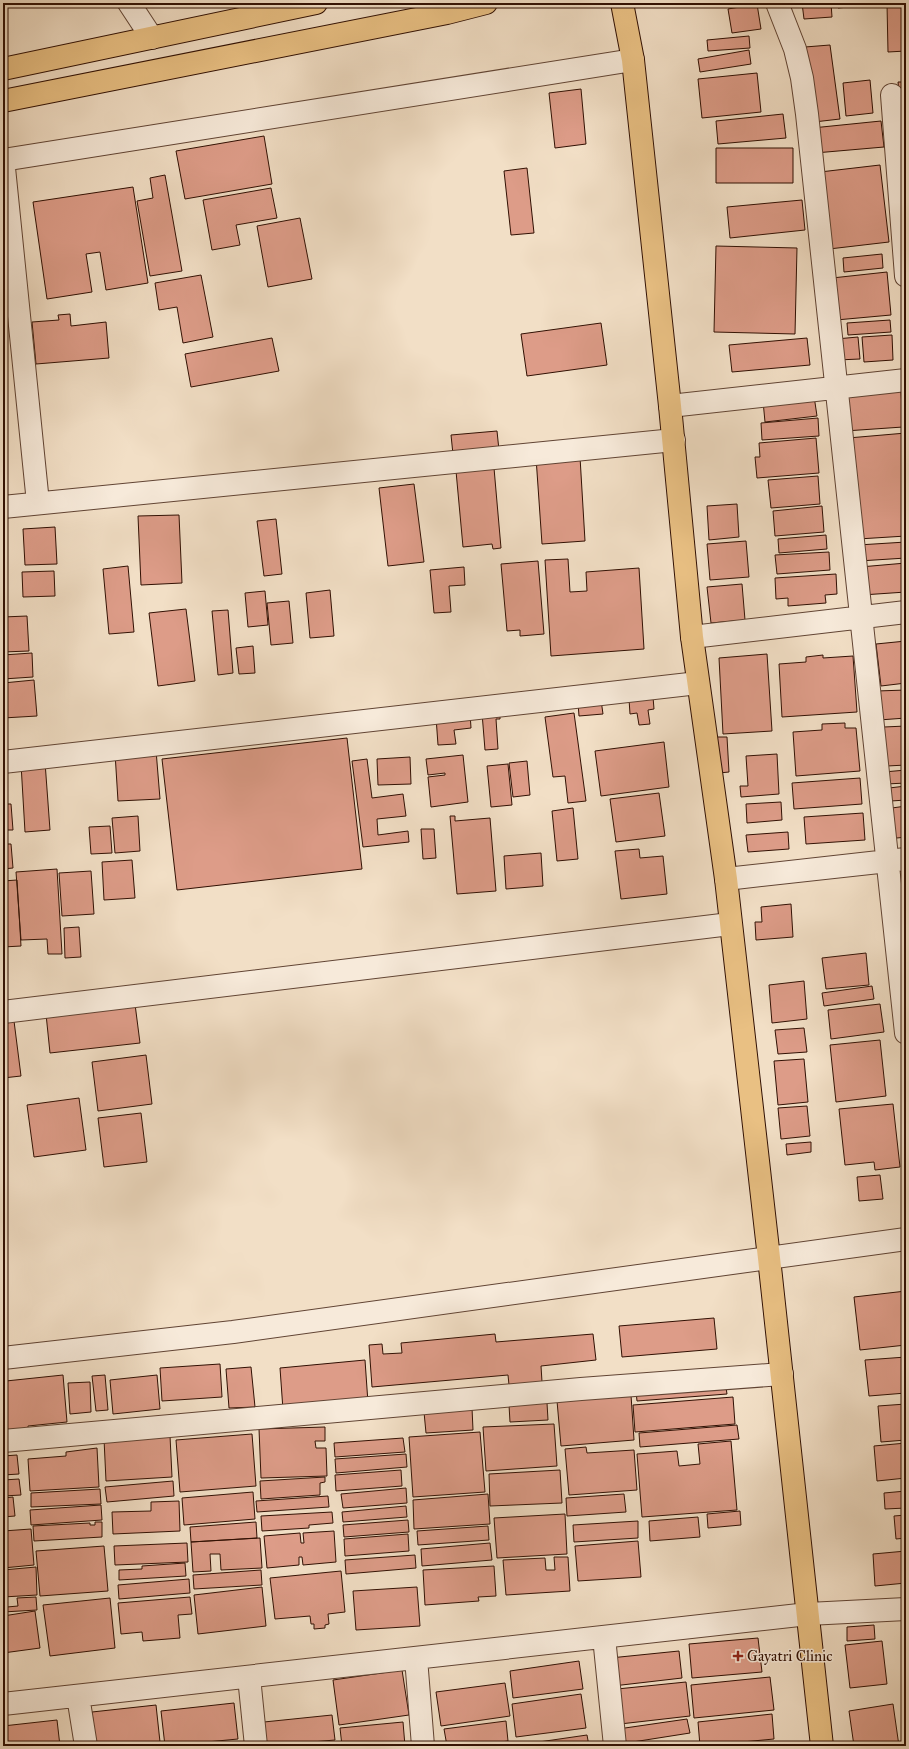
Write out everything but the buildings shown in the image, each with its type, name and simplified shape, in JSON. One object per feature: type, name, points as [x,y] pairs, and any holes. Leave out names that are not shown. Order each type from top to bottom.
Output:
[{"type":"main road","points":[[3,69],[316,3]]},
{"type":"main road","points":[[3,101],[439,14],[486,3]]},
{"type":"main road","points":[[622,3],[633,60],[674,440],[692,637],[726,879],[822,1746]]},
{"type":"street","points":[[129,3],[152,38]]},
{"type":"street","points":[[777,3],[795,49],[802,78],[861,617],[897,860],[906,1033]]},
{"type":"street","points":[[38,503],[3,160],[633,60]]},
{"type":"street","points":[[892,95],[906,276]]},
{"type":"street","points":[[670,406],[906,380]]},
{"type":"street","points":[[3,507],[674,440]]},
{"type":"street","points":[[692,637],[906,612]]},
{"type":"street","points":[[3,762],[698,683]]},
{"type":"street","points":[[726,879],[897,860]]},
{"type":"street","points":[[3,1012],[730,924]]},
{"type":"street","points":[[3,1358],[233,1332],[906,1239]]},
{"type":"street","points":[[3,1441],[581,1389],[782,1374]]},
{"type":"street","points":[[3,1704],[808,1614],[906,1609]]},
{"type":"street","points":[[604,1636],[615,1746]]},
{"type":"street","points":[[416,1658],[423,1746]]},
{"type":"street","points":[[250,1677],[256,1746]]},
{"type":"street","points":[[78,1696],[86,1746]]},
{"type":"place","name":"Gayatri Clinic","points":[[738,1656]]}]
